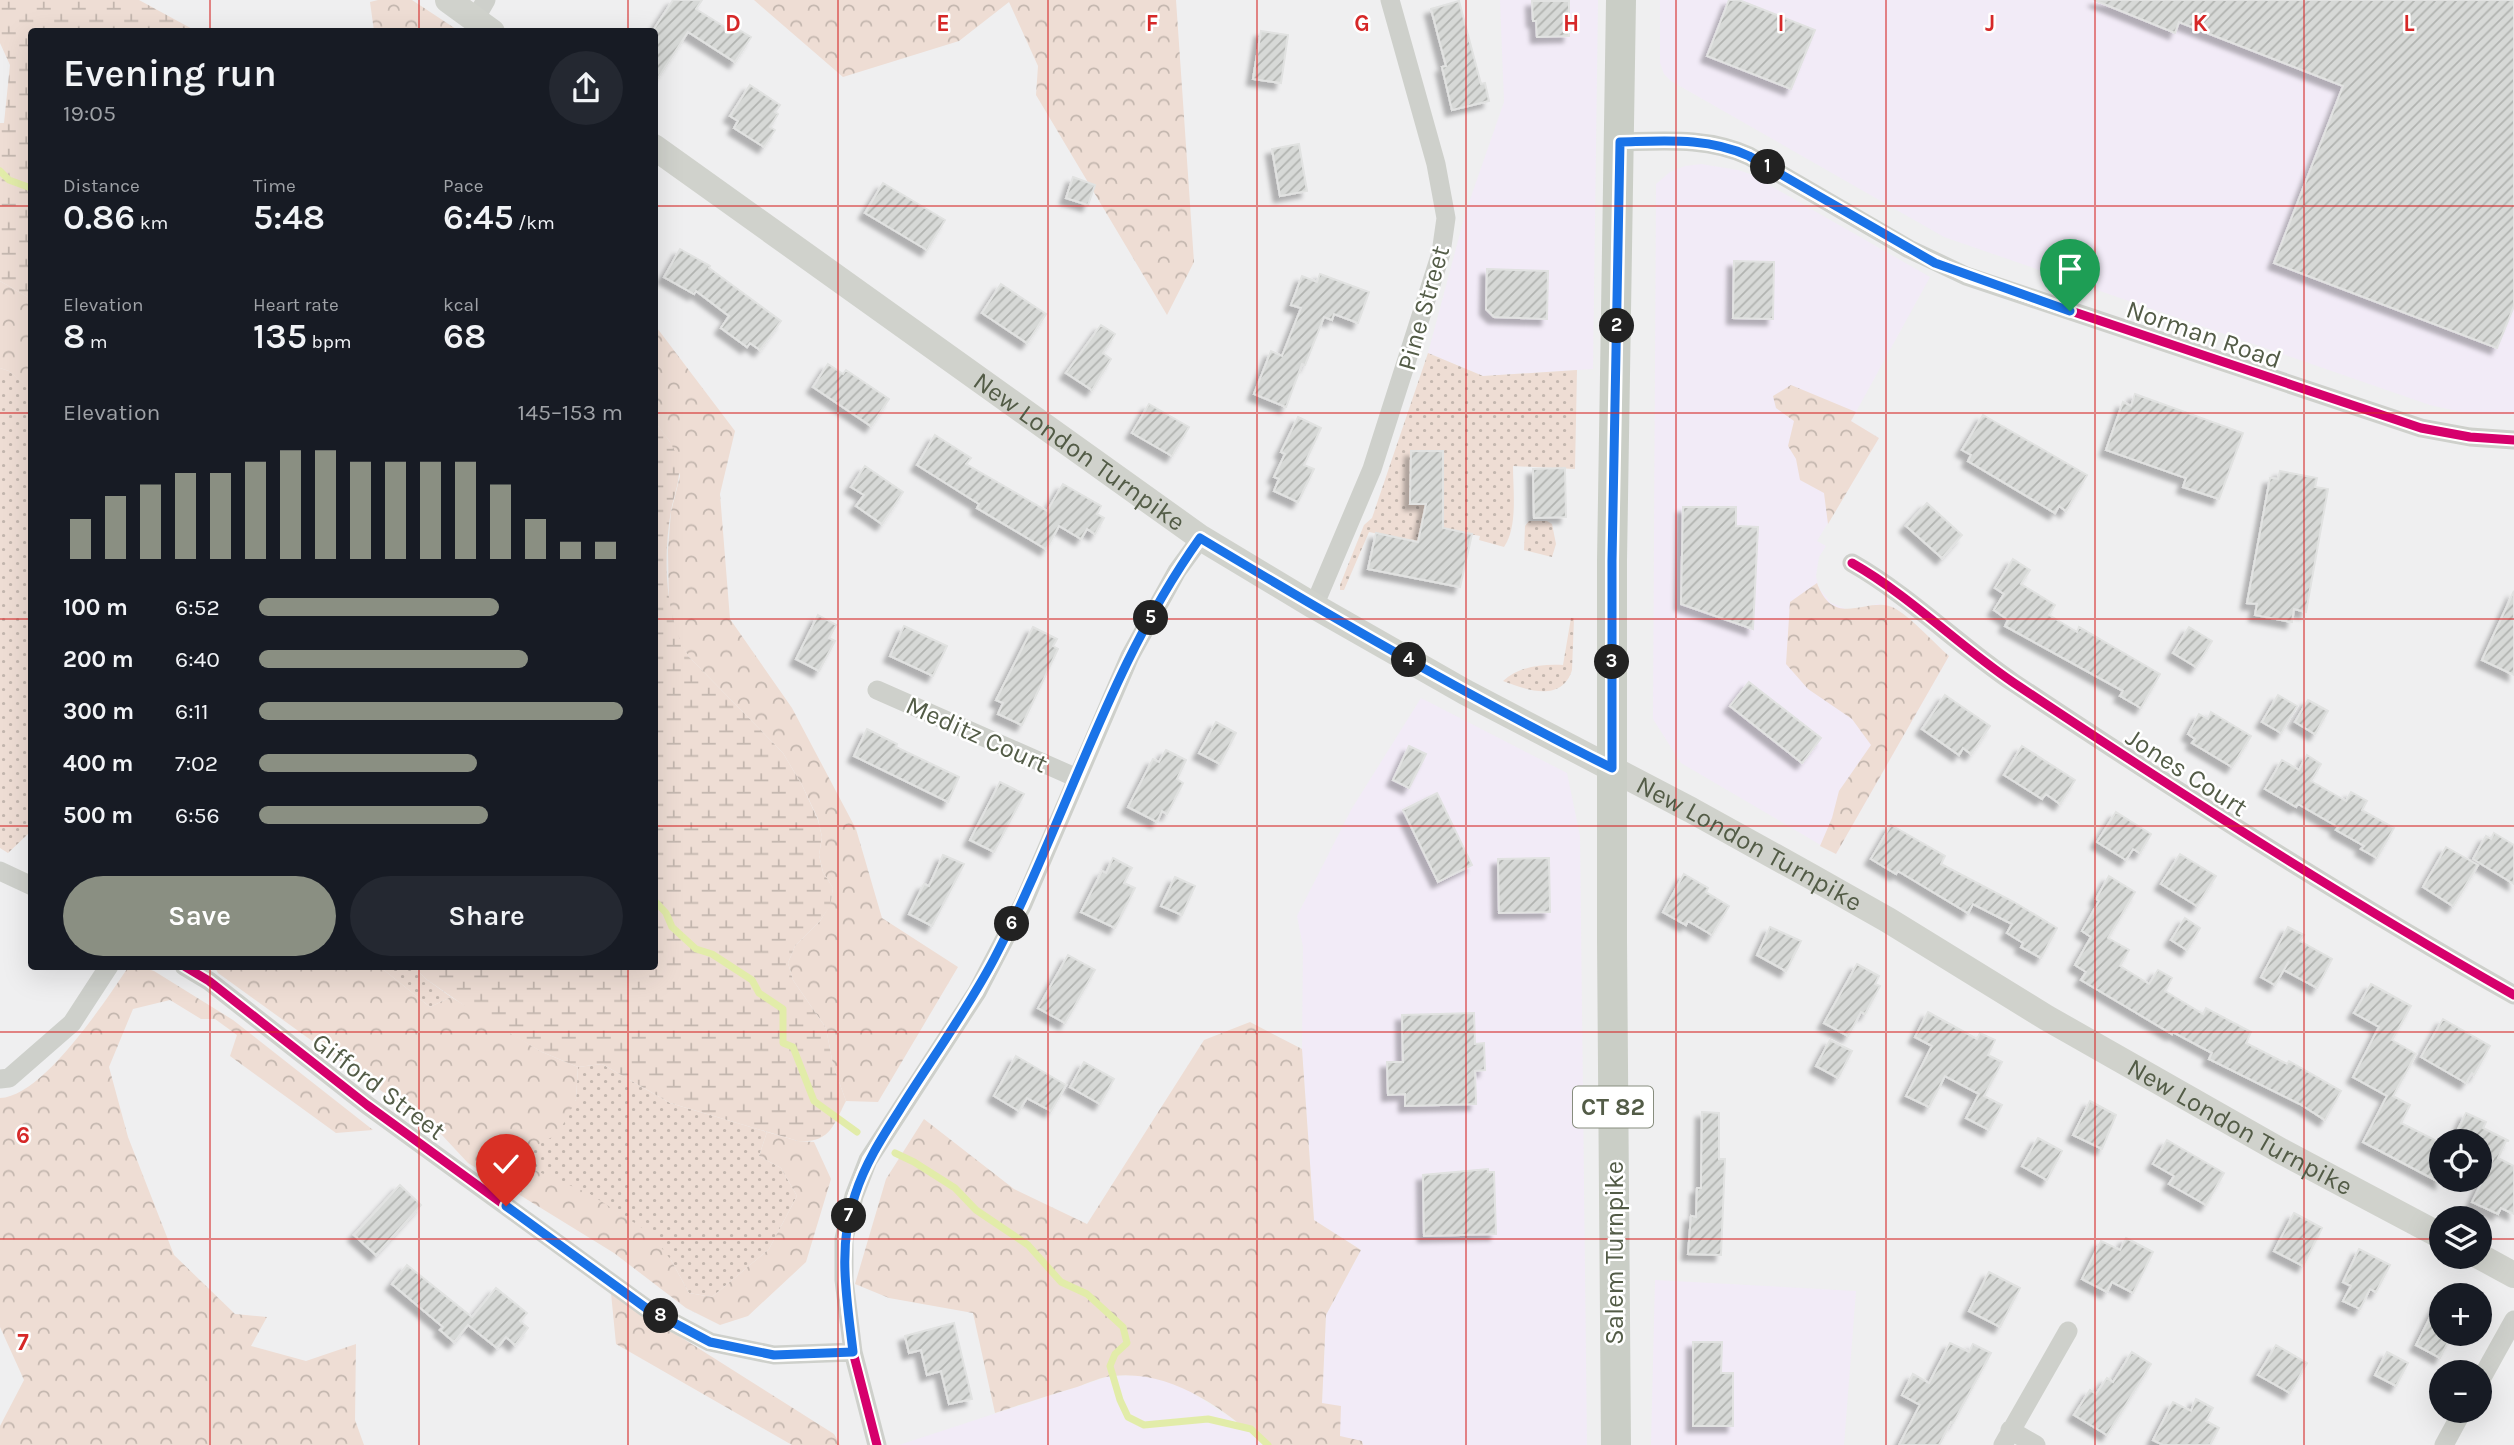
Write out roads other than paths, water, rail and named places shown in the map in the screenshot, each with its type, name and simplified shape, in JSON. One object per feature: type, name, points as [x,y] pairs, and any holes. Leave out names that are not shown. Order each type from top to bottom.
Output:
[{"type":"main road","points":[[448,0],[484,17]]},
{"type":"main road","name":"CT 82","points":[[1612,768],[1612,549],[1621,0]]},
{"type":"main road","name":"New London Turnpike","points":[[658,150],[1200,538],[1486,704],[1612,768],[1888,920],[2047,1018],[2281,1151],[2429,1230]]},
{"type":"main road","name":"Salem Turnpike","points":[[1612,768],[1616,1445]]},
{"type":"main road","points":[[2492,1263],[2514,1275]]},
{"type":"street","name":"Pine Street","points":[[1314,606],[1376,456],[1441,253],[1446,218],[1436,164],[1390,0]]},
{"type":"street","name":"Norman Road","points":[[1620,142],[1700,142],[1729,148],[1749,156],[1917,254],[1966,276],[2413,425],[2452,435],[2514,440]]},
{"type":"street","points":[[877,1445],[853,1352],[844,1280],[844,1240],[854,1196],[868,1160],[977,992],[1023,904],[1130,656],[1177,570],[1200,538]]},
{"type":"street","name":"Jones Court","points":[[1852,563],[1885,582],[2002,674],[2178,792],[2418,941],[2514,995]]},
{"type":"street","name":"Meditz Court","points":[[877,690],[1077,778]]},
{"type":"street","points":[[0,871],[28,884]]},
{"type":"street","points":[[0,1079],[9,1078],[72,1023],[106,970]]},
{"type":"street","name":"Gifford Street","points":[[191,970],[209,981],[367,1105],[646,1308],[710,1342],[774,1355],[853,1352]]},
{"type":"street","points":[[2492,1360],[2514,1320]]},
{"type":"street","points":[[2036,1445],[2007,1438],[2068,1331]]},
{"type":"street","points":[[2444,1445],[2456,1423]]},
{"type":"waterway","points":[[0,171],[9,180],[28,187]]},
{"type":"waterway","points":[[658,904],[666,913],[672,927],[696,949],[712,954],[752,980],[759,993],[783,1009],[783,1043],[793,1047],[814,1101],[857,1132]]},
{"type":"waterway","points":[[895,1153],[955,1188],[976,1210],[1028,1245],[1061,1282],[1087,1294],[1123,1327],[1127,1343],[1115,1354],[1110,1366],[1128,1417],[1144,1425],[1208,1419],[1251,1429],[1268,1445]]}]
